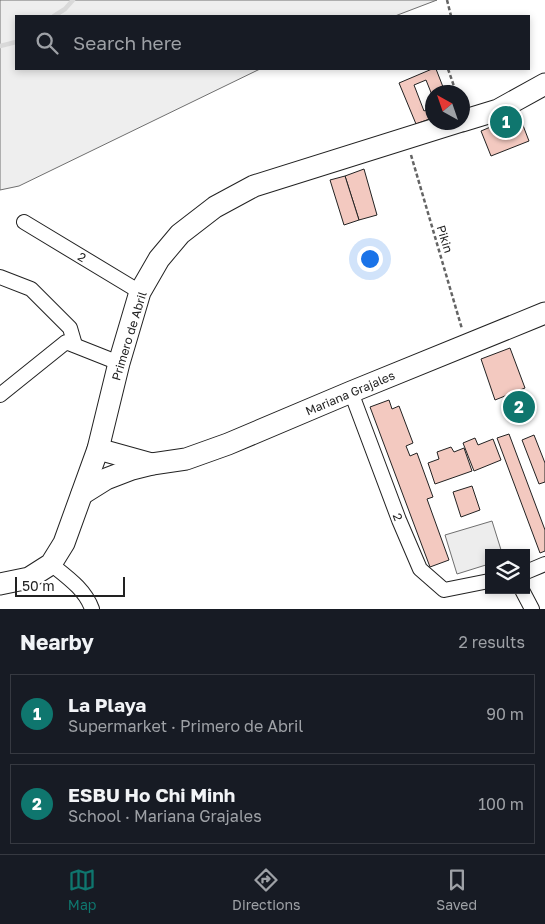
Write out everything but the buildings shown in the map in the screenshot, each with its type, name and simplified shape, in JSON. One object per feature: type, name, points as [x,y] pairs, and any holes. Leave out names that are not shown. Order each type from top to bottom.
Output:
[{"type":"main road","points":[[470,119],[498,110],[545,84]]},
{"type":"main road","name":"Primero de Abril","points":[[0,584],[29,578],[51,564],[64,543],[98,449],[119,363],[140,292],[159,259],[180,234],[216,207],[254,186],[434,130]]},
{"type":"main road","name":"Mariana Grajales","points":[[82,494],[106,479],[152,464],[186,459],[228,444],[545,313]]},
{"type":"main road","name":"Mariana Grajales","points":[[98,449],[152,464]]},
{"type":"street","name":"2","points":[[24,222],[140,292]]},
{"type":"street","points":[[0,277],[31,289],[70,328],[75,346]]},
{"type":"street","points":[[0,395],[66,342],[119,363]]},
{"type":"street","name":"2","points":[[351,392],[399,520],[420,569],[444,590],[485,582]]},
{"type":"street","points":[[51,564],[74,582],[89,600],[92,609]]},
{"type":"street","points":[[530,570],[545,564]]},
{"type":"street","points":[[524,594],[532,609]]},
{"type":"path","points":[[447,0],[451,15]]},
{"type":"path","points":[[448,70],[454,85]]},
{"type":"path","name":"Pikin","points":[[406,139],[467,345]]},
{"type":"shaded area","points":[[0,0],[437,0],[398,15],[15,15],[15,70],[258,70],[19,186],[0,190]]},
{"type":"shaded area","points":[[492,521],[501,549],[485,549],[485,565],[457,574],[445,535]]},
{"type":"waterway","points":[[56,15],[65,9],[73,0]]},
{"type":"waterway","points":[[0,46],[15,42]]},
{"type":"place","name":"La Playa","points":[[506,122]]},
{"type":"place","name":"ESBU Ho Chi Minh","points":[[519,407]]}]
